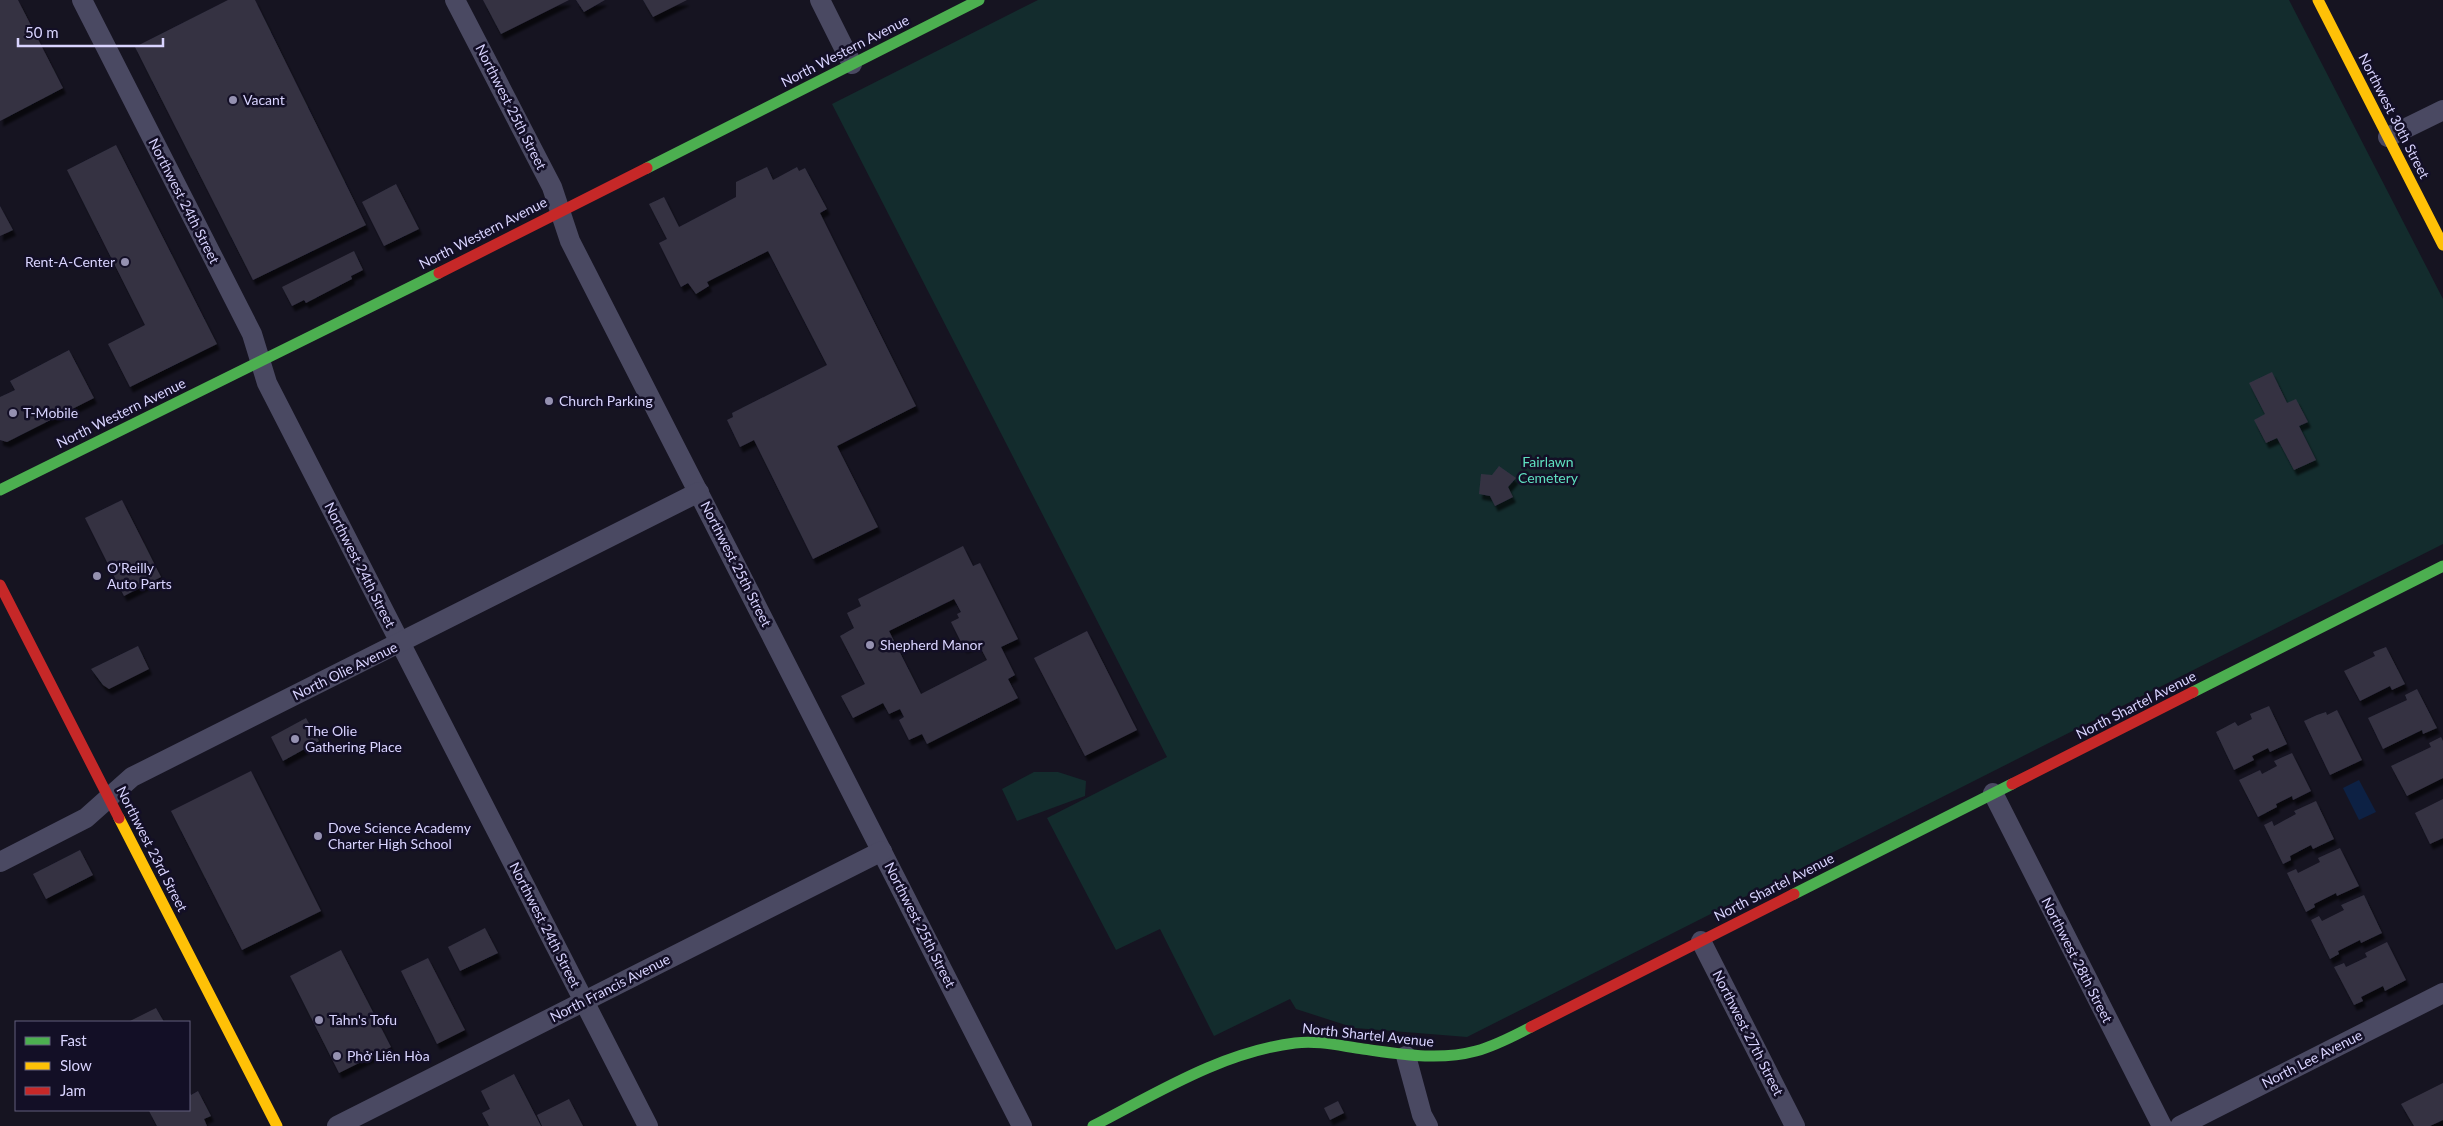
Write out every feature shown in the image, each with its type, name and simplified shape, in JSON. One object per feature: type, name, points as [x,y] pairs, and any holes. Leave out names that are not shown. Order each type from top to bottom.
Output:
[{"type":"street","name":"Northwest 24th Street","points":[[82,0],[252,334],[267,383],[648,1126]]},
{"type":"street","name":"Northwest 25th Street","points":[[456,0],[552,187],[570,240],[1022,1126]]},
{"type":"street","points":[[820,0],[852,64]]},
{"type":"street","name":"North Western Avenue","points":[[0,490],[260,362],[979,0]]},
{"type":"street","name":"Northwest 30th Street","points":[[2318,0],[2443,246]]},
{"type":"street","points":[[2388,138],[2443,110]]},
{"type":"street","name":"North Olie Avenue","points":[[0,862],[86,818],[132,777],[401,644],[699,492]]},
{"type":"street","name":"North Shartel Avenue","points":[[1093,1126],[1207,1070],[1270,1047],[1296,1043],[1317,1043],[1406,1056],[1440,1057],[1469,1053],[1486,1048],[1702,941],[2443,566]]},
{"type":"street","name":"Northwest 23rd Street","points":[[0,585],[277,1126]]},
{"type":"street","name":"Northwest 28th Street","points":[[1993,793],[2162,1126]]},
{"type":"street","name":"North Francis Avenue","points":[[337,1126],[584,1002],[732,925],[882,851]]},
{"type":"street","name":"Northwest 27th Street","points":[[1702,941],[1795,1126]]},
{"type":"street","name":"North Lee Avenue","points":[[2180,1126],[2443,993]]},
{"type":"street","points":[[1406,1056],[1422,1115],[1428,1126]]},
{"type":"green space","name":"Fairlawn Cemetery","points":[[1038,0],[2289,0],[2443,299],[2443,544],[1467,1037],[1355,1028],[1296,1009],[1290,999],[1214,1036],[1160,929],[1116,950],[1047,818],[1167,757],[832,104]]},
{"type":"green space","points":[[1034,772],[1058,772],[1086,781],[1085,796],[1017,821],[1002,789]]},
{"type":"water","points":[[2359,780],[2376,812],[2359,820],[2343,788]]},
{"type":"building","points":[[0,0],[18,0],[63,88],[0,121]]},
{"type":"building","name":"Vacant","points":[[228,0],[255,0],[366,225],[253,280],[135,47]]},
{"type":"building","points":[[483,0],[569,0],[501,34]]},
{"type":"building","points":[[576,0],[605,0],[584,12]]},
{"type":"building","points":[[643,0],[687,0],[653,17]]},
{"type":"building","points":[[116,145],[217,344],[130,387],[108,344],[145,325],[67,170]]},
{"type":"building","points":[[767,167],[773,180],[797,167],[799,171],[805,168],[827,209],[820,213],[916,406],[837,446],[878,527],[813,559],[754,440],[740,447],[727,420],[733,417],[732,413],[827,365],[768,251],[707,282],[709,286],[696,294],[688,283],[681,287],[659,243],[667,239],[649,204],[664,197],[679,227],[736,197],[736,182]]},
{"type":"building","points":[[396,184],[419,229],[384,246],[362,202]]},
{"type":"building","points":[[0,206],[13,230],[0,236]]},
{"type":"building","points":[[354,251],[363,270],[351,276],[352,279],[306,303],[304,300],[292,306],[282,287]]},
{"type":"building","points":[[69,350],[94,398],[7,442],[0,440],[0,397],[15,390],[10,381]]},
{"type":"building","points":[[2272,372],[2287,403],[2296,399],[2308,422],[2299,426],[2316,460],[2294,470],[2277,438],[2266,443],[2254,420],[2265,414],[2249,383]]},
{"type":"building","points":[[1499,466],[1516,478],[1508,487],[1513,497],[1495,506],[1490,496],[1479,494],[1481,474],[1492,475]]},
{"type":"building","name":"O'Reilly Auto Parts","points":[[122,500],[161,577],[124,596],[85,518]]},
{"type":"building","name":"Shepherd Manor","points":[[963,546],[973,566],[980,563],[1018,639],[1001,647],[1015,675],[1008,679],[1018,698],[927,744],[922,734],[909,740],[899,720],[904,717],[900,709],[889,714],[883,703],[853,718],[841,696],[865,684],[840,636],[854,628],[847,613],[861,606],[858,599]],"holes":[[[954,599],[961,612],[957,614],[959,618],[951,622],[964,648],[978,643],[987,660],[921,694],[889,631]]]},
{"type":"building","points":[[1087,631],[1137,730],[1085,756],[1034,658]]},
{"type":"building","points":[[138,646],[149,669],[109,689],[103,685],[91,669]]},
{"type":"building","points":[[2386,647],[2405,684],[2392,690],[2390,686],[2360,701],[2344,671],[2375,656],[2373,652]]},
{"type":"building","points":[[2417,689],[2437,728],[2423,734],[2422,730],[2383,749],[2368,718],[2407,700],[2405,695]]},
{"type":"building","points":[[2269,706],[2287,744],[2270,752],[2268,748],[2252,756],[2254,760],[2234,770],[2216,732],[2235,722],[2238,726],[2252,719],[2250,714]]},
{"type":"building","points":[[2337,710],[2362,760],[2330,775],[2304,721],[2326,712],[2327,715]]},
{"type":"building","name":"The Olie Gathering Place","points":[[306,718],[319,741],[283,761],[271,737]]},
{"type":"building","points":[[2441,737],[2443,741],[2443,778],[2407,796],[2391,766],[2431,747],[2429,743]]},
{"type":"building","points":[[2292,753],[2311,791],[2293,800],[2292,796],[2276,804],[2277,807],[2258,817],[2239,780],[2260,770],[2262,774],[2277,766],[2274,761]]},
{"type":"building","points":[[251,771],[321,911],[242,950],[171,811]]},
{"type":"building","points":[[2443,799],[2443,838],[2430,844],[2415,813]]},
{"type":"building","points":[[2316,801],[2334,839],[2313,849],[2311,845],[2290,856],[2291,860],[2283,864],[2264,825],[2272,821],[2274,826],[2296,814],[2294,811]]},
{"type":"building","points":[[2340,848],[2359,886],[2337,896],[2336,893],[2314,904],[2315,907],[2306,912],[2287,873],[2296,869],[2298,873],[2320,862],[2318,858]]},
{"type":"building","points":[[80,850],[93,875],[46,899],[33,874]]},
{"type":"building","points":[[2364,895],[2382,933],[2361,943],[2360,940],[2338,951],[2339,954],[2330,959],[2311,920],[2319,916],[2322,921],[2344,910],[2341,905]]},
{"type":"building","points":[[485,928],[498,953],[460,971],[448,947]]},
{"type":"building","points":[[2387,942],[2406,980],[2385,991],[2383,986],[2361,997],[2363,1001],[2354,1005],[2334,967],[2344,963],[2346,967],[2367,957],[2365,953]]},
{"type":"building","points":[[341,950],[391,1047],[339,1073],[290,976]]},
{"type":"building","points":[[428,958],[465,1030],[437,1044],[401,971]]},
{"type":"building","points":[[156,1008],[163,1021],[130,1021]]},
{"type":"building","points":[[514,1074],[541,1126],[489,1126],[482,1113],[490,1109],[481,1091]]},
{"type":"building","points":[[2443,1083],[2443,1120],[2430,1126],[2414,1126],[2401,1104]]},
{"type":"building","points":[[198,1091],[211,1116],[204,1119],[207,1126],[157,1126],[149,1111],[190,1111],[190,1093],[191,1095]]},
{"type":"building","points":[[569,1099],[583,1126],[542,1126],[537,1115]]},
{"type":"building","points":[[1338,1101],[1344,1113],[1330,1120],[1324,1108]]},
{"type":"traffic: fast","points":[[647,168],[979,0]]},
{"type":"traffic: fast","points":[[0,490],[439,273]]},
{"type":"traffic: fast","points":[[2193,692],[2443,566]]},
{"type":"traffic: fast","points":[[1794,894],[2012,784]]},
{"type":"traffic: fast","points":[[1093,1126],[1191,1076],[1242,1055],[1268,1048],[1312,1042],[1405,1054],[1448,1056],[1483,1049],[1531,1027]]},
{"type":"traffic: slow","points":[[2318,0],[2443,245]]},
{"type":"traffic: slow","points":[[119,818],[277,1126]]},
{"type":"traffic: jam","points":[[439,273],[647,168]]},
{"type":"traffic: jam","points":[[0,585],[119,818]]},
{"type":"traffic: jam","points":[[2012,784],[2193,692]]},
{"type":"traffic: jam","points":[[1531,1027],[1794,894]]},
{"type":"place","name":"Vacant","points":[[233,100]]},
{"type":"place","name":"Rent-A-Center","points":[[125,262]]},
{"type":"place","name":"Church Parking","points":[[549,401]]},
{"type":"place","name":"T-Mobile","points":[[13,413]]},
{"type":"place","name":"O'Reilly Auto Parts","points":[[97,576]]},
{"type":"place","name":"Shepherd Manor","points":[[870,645]]},
{"type":"place","name":"The Olie Gathering Place","points":[[295,739]]},
{"type":"place","name":"Dove Science Academy Charter High School","points":[[318,836]]},
{"type":"place","name":"Tahn's Tofu","points":[[319,1020]]},
{"type":"place","name":"Phở Liên Hòa","points":[[337,1056]]}]
